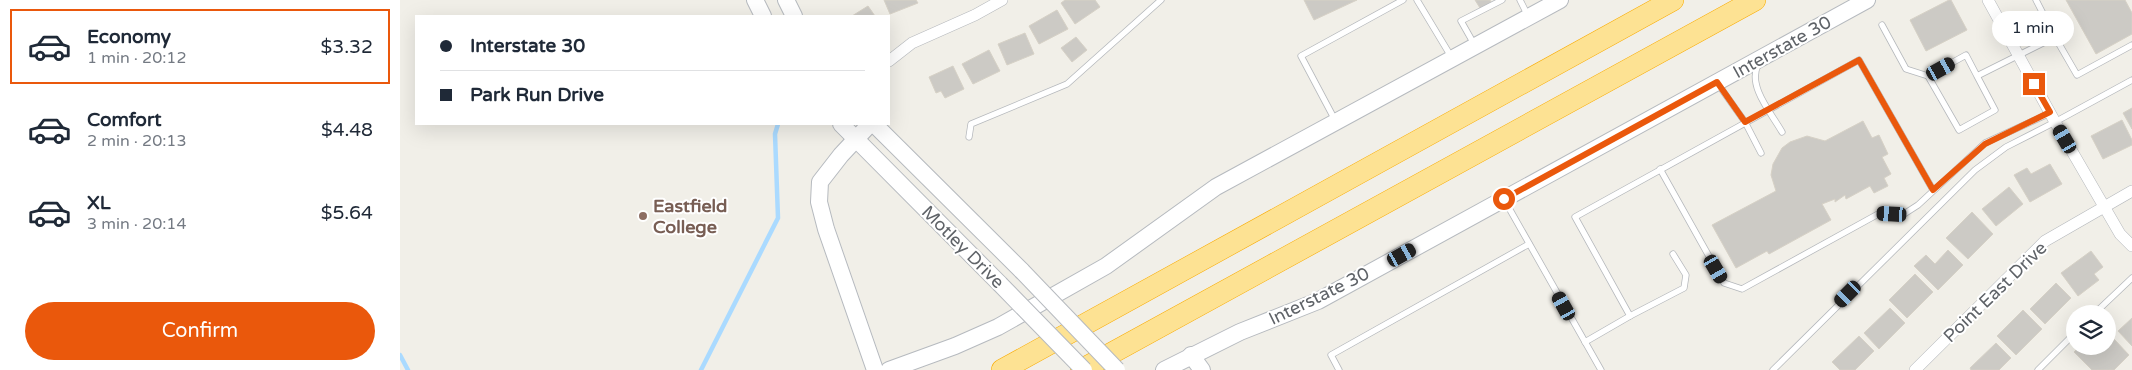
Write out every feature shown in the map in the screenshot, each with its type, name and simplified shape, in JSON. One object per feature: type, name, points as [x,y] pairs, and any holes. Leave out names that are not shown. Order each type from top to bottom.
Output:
[{"type":"highway","points":[[1002,370],[1673,0]]},
{"type":"highway","points":[[1083,370],[1755,0]]},
{"type":"main road","points":[[754,0],[762,15]]},
{"type":"main road","points":[[786,0],[794,15]]},
{"type":"main road","name":"Interstate 30","points":[[1164,370],[1240,332],[1318,301],[1867,0]]},
{"type":"main road","points":[[889,370],[955,346],[998,327],[1106,266],[1216,187],[1556,1]]},
{"type":"main road","name":"Motley Drive","points":[[842,125],[1083,370]]},
{"type":"main road","points":[[871,125],[856,139],[820,182],[818,202],[831,245],[875,370]]},
{"type":"main road","name":"Motley Drive","points":[[873,125],[1022,271],[1117,370]]},
{"type":"main road","points":[[1191,355],[1202,370]]},
{"type":"street","points":[[890,60],[912,43],[975,15],[1002,0]]},
{"type":"street","points":[[1988,0],[2052,118],[2120,234],[2132,246]]},
{"type":"street","name":"Point East Drive","points":[[1915,370],[2045,241],[2132,191]]},
{"type":"lane","points":[[969,137],[971,124],[1067,84],[1161,0]]},
{"type":"lane","points":[[1336,122],[1301,56],[1403,0]]},
{"type":"lane","points":[[1417,0],[1452,58]]},
{"type":"lane","points":[[1475,46],[1461,21],[1502,0]]},
{"type":"lane","points":[[1520,0],[1529,17]]},
{"type":"lane","points":[[2036,0],[2077,75],[2132,45]]},
{"type":"lane","points":[[1882,25],[1906,69],[1928,76],[1959,130],[1995,110],[1966,55],[1928,76]]},
{"type":"lane","points":[[1977,76],[2055,37]]},
{"type":"lane","points":[[1763,57],[1754,77],[1755,86],[1782,132]]},
{"type":"lane","points":[[1630,316],[1575,217],[1859,60],[1933,190]]},
{"type":"lane","points":[[1660,169],[1724,283],[1742,289],[1880,213],[1904,214],[1918,205],[1985,144],[2052,118],[2132,80]]},
{"type":"lane","points":[[1717,82],[1745,122],[1760,153]]},
{"type":"lane","points":[[1773,370],[1974,170],[2052,118]]},
{"type":"lane","points":[[1504,199],[1601,370]]},
{"type":"lane","points":[[1339,370],[1331,355],[1529,244]]},
{"type":"lane","points":[[1585,342],[1684,288],[1686,274],[1673,254]]},
{"type":"lane","points":[[2104,305],[2132,278]]},
{"type":"lane","points":[[2038,370],[2066,342]]},
{"type":"building","points":[[884,0],[916,0],[918,3],[890,14]]},
{"type":"building","points":[[1065,0],[1095,0],[1100,7],[1075,24],[1061,3]]},
{"type":"building","points":[[1304,0],[1357,0],[1314,20]]},
{"type":"building","points":[[1475,0],[1490,0],[1491,2],[1480,8]]},
{"type":"building","points":[[1951,0],[1967,30],[1926,51],[1910,20]]},
{"type":"building","points":[[2066,0],[2125,0],[2132,13],[2132,34],[2096,54]]},
{"type":"building","points":[[868,6],[874,15],[854,15]]},
{"type":"building","points":[[1057,10],[1068,29],[1039,44],[1029,26]]},
{"type":"building","points":[[1025,33],[1034,54],[1007,65],[998,44]]},
{"type":"building","points":[[1076,37],[1087,50],[1072,62],[1061,48]]},
{"type":"building","points":[[989,50],[1000,71],[973,84],[962,64]]},
{"type":"building","points":[[953,66],[964,89],[945,98],[941,91],[936,93],[929,77]]},
{"type":"building","points":[[2132,108],[2132,129],[2123,113]]},
{"type":"building","points":[[2122,120],[2132,140],[2132,145],[2103,159],[2091,136]]},
{"type":"building","points":[[1863,121],[1872,138],[1879,135],[1888,154],[1882,157],[1891,174],[1884,178],[1888,186],[1874,193],[1870,186],[1846,199],[1845,195],[1835,202],[1835,199],[1822,204],[1831,220],[1769,254],[1767,251],[1736,268],[1712,225],[1776,191],[1771,175],[1773,164],[1782,148],[1790,142],[1807,136],[1825,141]]},
{"type":"building","points":[[2050,164],[2062,184],[2030,202],[2014,175],[2027,168],[2031,174]]},
{"type":"building","points":[[2009,187],[2023,204],[1996,226],[1982,209]]},
{"type":"building","points":[[1972,212],[1993,234],[1968,259],[1946,238]]},
{"type":"building","points":[[1948,250],[1963,265],[1938,290],[1914,266],[1926,255],[1935,264]]},
{"type":"building","points":[[2091,251],[2103,267],[2094,274],[2099,280],[2078,296],[2061,273]]},
{"type":"building","points":[[1915,274],[1933,292],[1907,318],[1889,300]]},
{"type":"building","points":[[2056,283],[2071,298],[2045,324],[2030,309]]},
{"type":"building","points":[[1890,308],[1905,323],[1879,349],[1864,333]]},
{"type":"building","points":[[2023,310],[2042,329],[2016,355],[1997,336]]},
{"type":"building","points":[[2132,318],[2132,346],[2118,331]]},
{"type":"building","points":[[1859,336],[1874,351],[1855,370],[1840,370],[1832,362]]},
{"type":"building","points":[[2116,341],[2129,355],[2114,370],[2092,370],[2077,355],[2116,355]]},
{"type":"building","points":[[1996,343],[2011,358],[1999,370],[1971,370],[1970,368]]},
{"type":"waterway","points":[[701,370],[778,218],[775,134],[778,125]]},
{"type":"waterway","points":[[400,355],[408,370]]},
{"type":"place","name":"Eastfield College","points":[[643,216]]},
{"type":"route","points":[[1504,199],[1717,82],[1745,122],[1859,60],[1933,190],[1960,164],[1985,144],[2050,112],[2034,84]]}]
